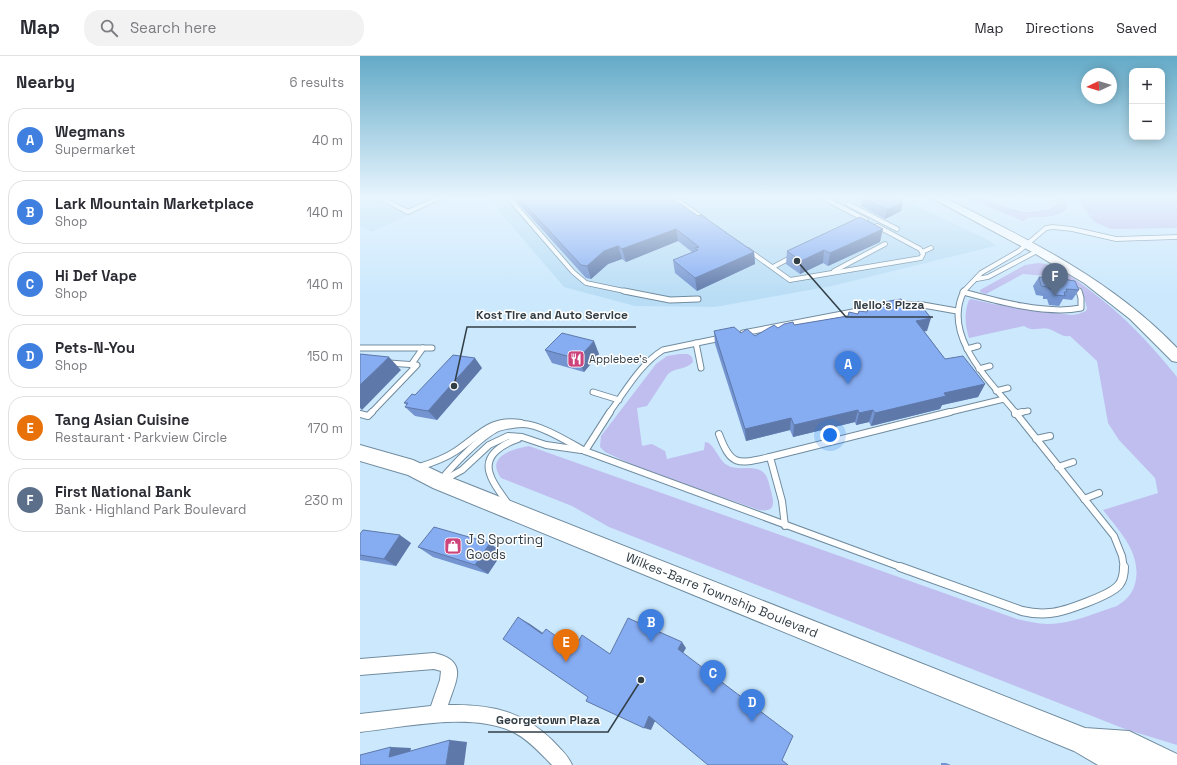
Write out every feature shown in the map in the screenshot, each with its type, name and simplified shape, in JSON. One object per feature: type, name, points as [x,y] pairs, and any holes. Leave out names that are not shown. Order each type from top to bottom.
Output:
[{"type":"main road","points":[[1000,230],[1067,266],[1121,303],[1142,320],[1177,357]]},
{"type":"main road","name":"Wilkes-Barre Township Boulevard","points":[[360,453],[413,468],[440,482],[1083,741],[1124,765]]},
{"type":"main road","name":"Wilkes-Barre Township Boulevard","points":[[1083,741],[1129,745],[1170,765]]},
{"type":"street","points":[[360,667],[434,661],[443,663],[449,668],[448,680],[438,715]]},
{"type":"street","points":[[360,723],[438,715],[483,714],[502,718],[520,725],[538,739],[563,765]]},
{"type":"lane","points":[[537,230],[574,272],[586,283],[612,290],[670,300],[698,299]]},
{"type":"lane","points":[[884,230],[922,252]]},
{"type":"lane","points":[[413,468],[433,464],[449,456],[484,428],[501,422],[516,421],[553,433],[585,450],[785,526],[1022,611],[1041,615],[1054,614],[1072,608],[1115,589],[1123,573],[1124,561],[1121,549],[1114,536],[979,369],[967,348],[959,325],[957,312],[960,297],[966,287],[978,279],[988,277],[1033,247],[1045,230]]},
{"type":"lane","points":[[1077,230],[1116,239],[1177,238]]},
{"type":"lane","points":[[907,242],[913,240]]},
{"type":"lane","points":[[828,274],[885,244]]},
{"type":"lane","points":[[742,245],[773,266],[790,280],[921,258],[923,254],[922,252]]},
{"type":"lane","points":[[978,279],[981,273],[1033,247]]},
{"type":"lane","points":[[922,252],[930,248]]},
{"type":"lane","points":[[773,266],[800,254]]},
{"type":"lane","points":[[963,292],[996,302],[1010,304],[1072,310],[1080,308],[1081,299],[1078,288],[1071,282],[1061,279]]},
{"type":"lane","points":[[739,334],[893,305],[923,305],[957,312]]},
{"type":"lane","points":[[585,450],[619,400],[655,355],[663,350],[724,337]]},
{"type":"lane","points":[[696,343],[701,368]]},
{"type":"lane","points":[[967,348],[978,346]]},
{"type":"lane","points":[[360,348],[432,348]]},
{"type":"lane","points":[[410,365],[424,348]]},
{"type":"lane","points":[[360,414],[368,416],[417,365],[380,363]]},
{"type":"lane","points":[[979,369],[990,366]]},
{"type":"lane","points":[[996,391],[1008,388]]},
{"type":"lane","points":[[593,392],[619,400]]},
{"type":"lane","points":[[719,434],[727,455],[732,460],[746,462],[1004,399]]},
{"type":"lane","points":[[1015,414],[1028,411]]},
{"type":"lane","points":[[440,482],[453,465],[488,435],[499,428],[524,424]]},
{"type":"lane","points":[[440,482],[462,470],[489,445],[500,438],[508,436],[522,438],[546,445],[585,450]]},
{"type":"lane","points":[[1036,439],[1050,436]]},
{"type":"lane","points":[[513,511],[489,474],[488,463],[494,452],[504,444],[522,438]]},
{"type":"lane","points":[[770,457],[782,501],[785,526]]},
{"type":"lane","points":[[1058,467],[1073,462]]},
{"type":"lane","points":[[1084,499],[1100,494]]},
{"type":"shaded area","points":[[515,230],[967,230],[990,241],[995,246],[832,286],[715,307],[635,306],[564,287]]},
{"type":"shaded area","points":[[1038,263],[1058,268],[1100,298],[1135,330],[1177,377],[1177,745],[1125,729],[609,527],[572,506],[501,478],[497,470],[496,464],[503,455],[516,449],[529,446],[1017,619],[1040,624],[1057,624],[1083,618],[1117,606],[1127,598],[1135,584],[1135,559],[1132,550],[1122,534],[1103,510],[1158,493],[1155,478],[1119,440],[1108,423],[1097,361],[1070,336],[1062,335],[1046,328],[1031,329],[1024,326],[969,338],[966,324],[966,314],[967,305],[971,299],[993,304],[1072,315],[1086,311],[1087,308],[1082,290],[1072,281],[1058,277],[1023,274],[986,294],[980,292],[980,290],[1025,265]]},
{"type":"shaded area","points":[[688,354],[692,357],[693,362],[690,365],[674,370],[668,374],[647,406],[637,408],[642,446],[652,444],[665,451],[667,459],[704,450],[705,442],[708,443],[714,448],[727,465],[736,468],[759,470],[765,474],[773,499],[772,506],[768,510],[759,510],[646,471],[605,452],[600,447],[601,436],[656,364],[667,356]]},
{"type":"building","points":[[549,230],[673,230],[622,249],[618,246],[604,251],[587,266],[581,265]]},
{"type":"building","points":[[677,230],[723,230],[754,252],[695,278],[673,260],[698,250],[695,248],[699,247]]},
{"type":"building","points":[[832,230],[881,230],[830,253],[824,250],[801,261],[787,251]]},
{"type":"building","points":[[1051,276],[1075,281],[1079,290],[1066,289],[1067,292],[1064,292],[1065,296],[1055,295],[1053,289],[1041,286],[1039,277],[1052,278]]},
{"type":"building","points":[[901,299],[909,310],[923,308],[931,318],[916,321],[945,359],[963,356],[985,384],[944,393],[946,396],[875,413],[873,410],[859,413],[858,410],[794,425],[791,418],[745,429],[714,331],[734,327],[741,333],[747,329],[755,336],[774,325],[778,328],[784,324],[793,322],[794,325],[848,316],[849,312],[858,314],[859,311],[867,312],[868,308],[877,310],[878,303]]},
{"type":"building","points":[[562,333],[594,341],[578,359],[545,350]]},
{"type":"building","points":[[360,354],[389,357],[360,385]]},
{"type":"building","points":[[453,355],[475,358],[428,411],[405,407],[408,403],[404,403],[412,394],[415,395]]},
{"type":"building","points":[[434,527],[490,543],[475,565],[418,547]]},
{"type":"building","points":[[363,530],[400,535],[384,559],[360,555],[360,534]]},
{"type":"building","points":[[518,617],[542,634],[546,629],[574,649],[582,635],[610,654],[628,618],[682,642],[678,649],[793,736],[782,760],[788,765],[708,765],[649,716],[644,728],[586,701],[588,697],[503,639]]},
{"type":"building","points":[[450,740],[446,765],[360,765],[360,755],[391,747],[389,757]]},
{"type":"place","name":"Nello's Pizza","points":[[797,261]]},
{"type":"place","name":"First National Bank","points":[[1055,296]]},
{"type":"place","name":"Applebee's","points":[[576,359]]},
{"type":"place","name":"Wegmans","points":[[848,384]]},
{"type":"place","name":"Kost Tire and Auto Service","points":[[454,386]]},
{"type":"place","name":"J S Sporting Goods","points":[[453,546]]},
{"type":"place","name":"Lark Mountain Marketplace","points":[[651,642]]},
{"type":"place","name":"Tang Asian Cuisine","points":[[566,662]]},
{"type":"place","name":"Georgetown Plaza","points":[[641,680]]},
{"type":"place","name":"Hi Def Vape","points":[[713,693]]},
{"type":"place","name":"Pets-N-You","points":[[752,722]]}]
